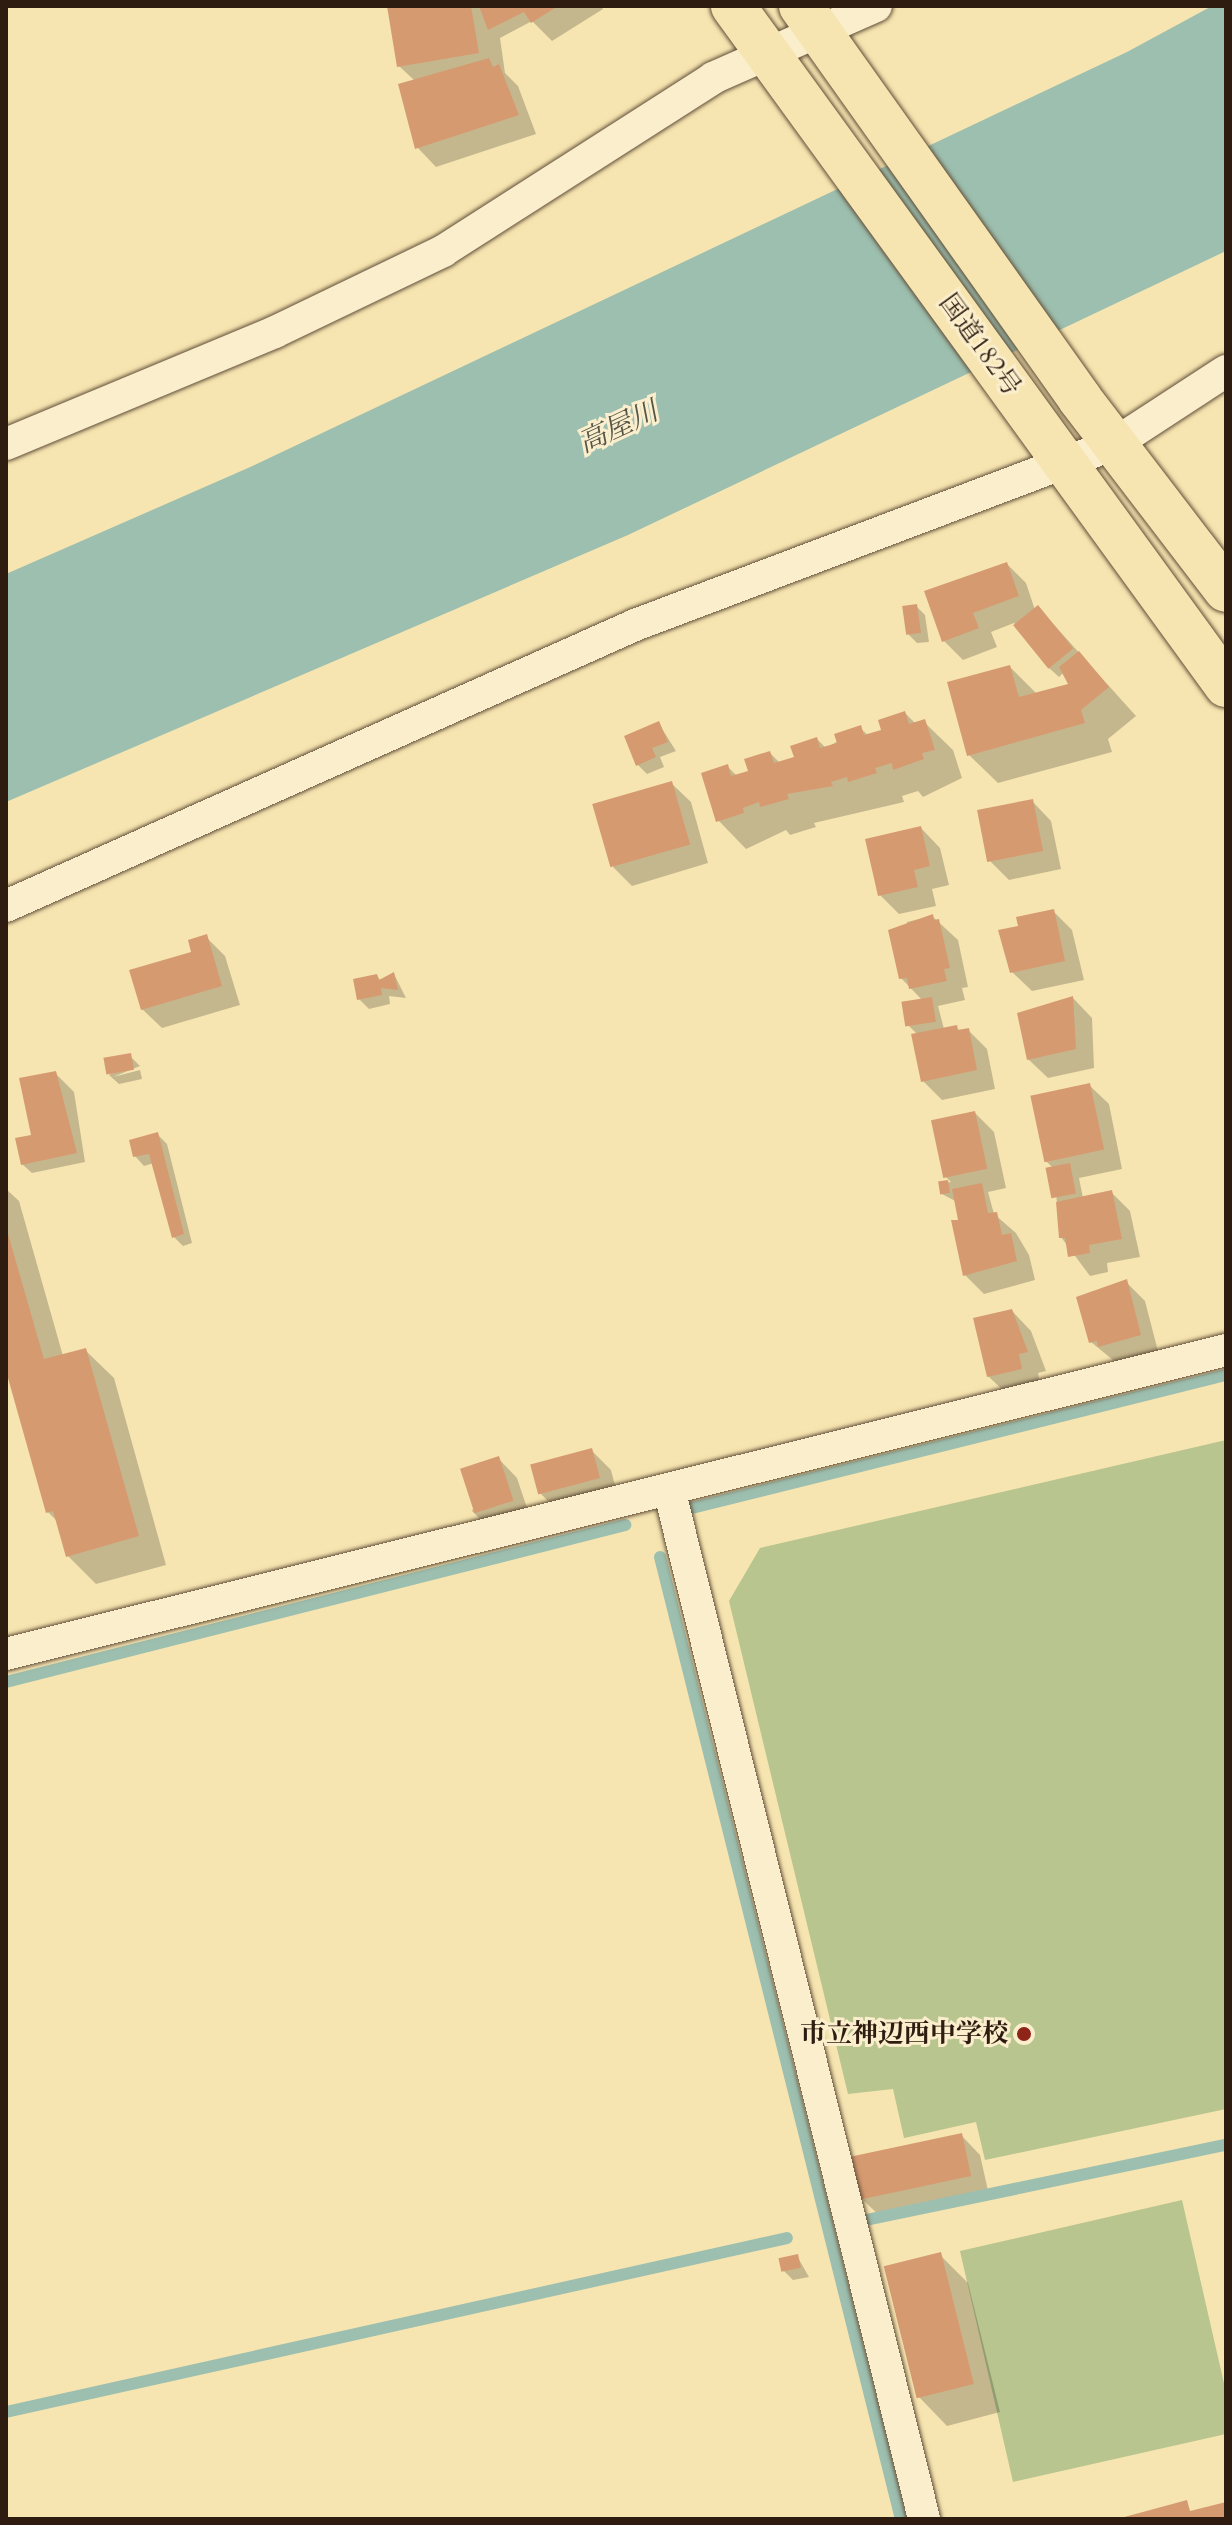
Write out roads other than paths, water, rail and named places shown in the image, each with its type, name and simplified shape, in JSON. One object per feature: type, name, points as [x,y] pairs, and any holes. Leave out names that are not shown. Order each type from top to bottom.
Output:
[{"type":"highway","name":"国道182号","points":[[733,6],[1226,685]]},
{"type":"highway","name":"国道182号","points":[[810,18],[1080,399],[1226,590]]},
{"type":"street","points":[[6,444],[275,332],[443,251],[713,78],[767,51],[810,18],[876,6]]},
{"type":"street","points":[[6,906],[635,625],[1114,444],[1226,371]]},
{"type":"street","points":[[6,1654],[1226,1350]]},
{"type":"street","points":[[669,1489],[924,2519]]},
{"type":"water","name":"高屋川","points":[[1212,6],[1226,6],[1226,251],[628,535],[6,802],[6,574],[248,468],[1127,52]]},
{"type":"waterway","points":[[692,1508],[1226,1375]]},
{"type":"waterway","points":[[6,1682],[625,1525]]},
{"type":"waterway","points":[[660,1557],[901,2519]]},
{"type":"waterway","points":[[866,2220],[1226,2145]]},
{"type":"waterway","points":[[6,2412],[787,2238]]},
{"type":"place","name":"市立神辺西中学校","points":[[1024,2034]]}]
